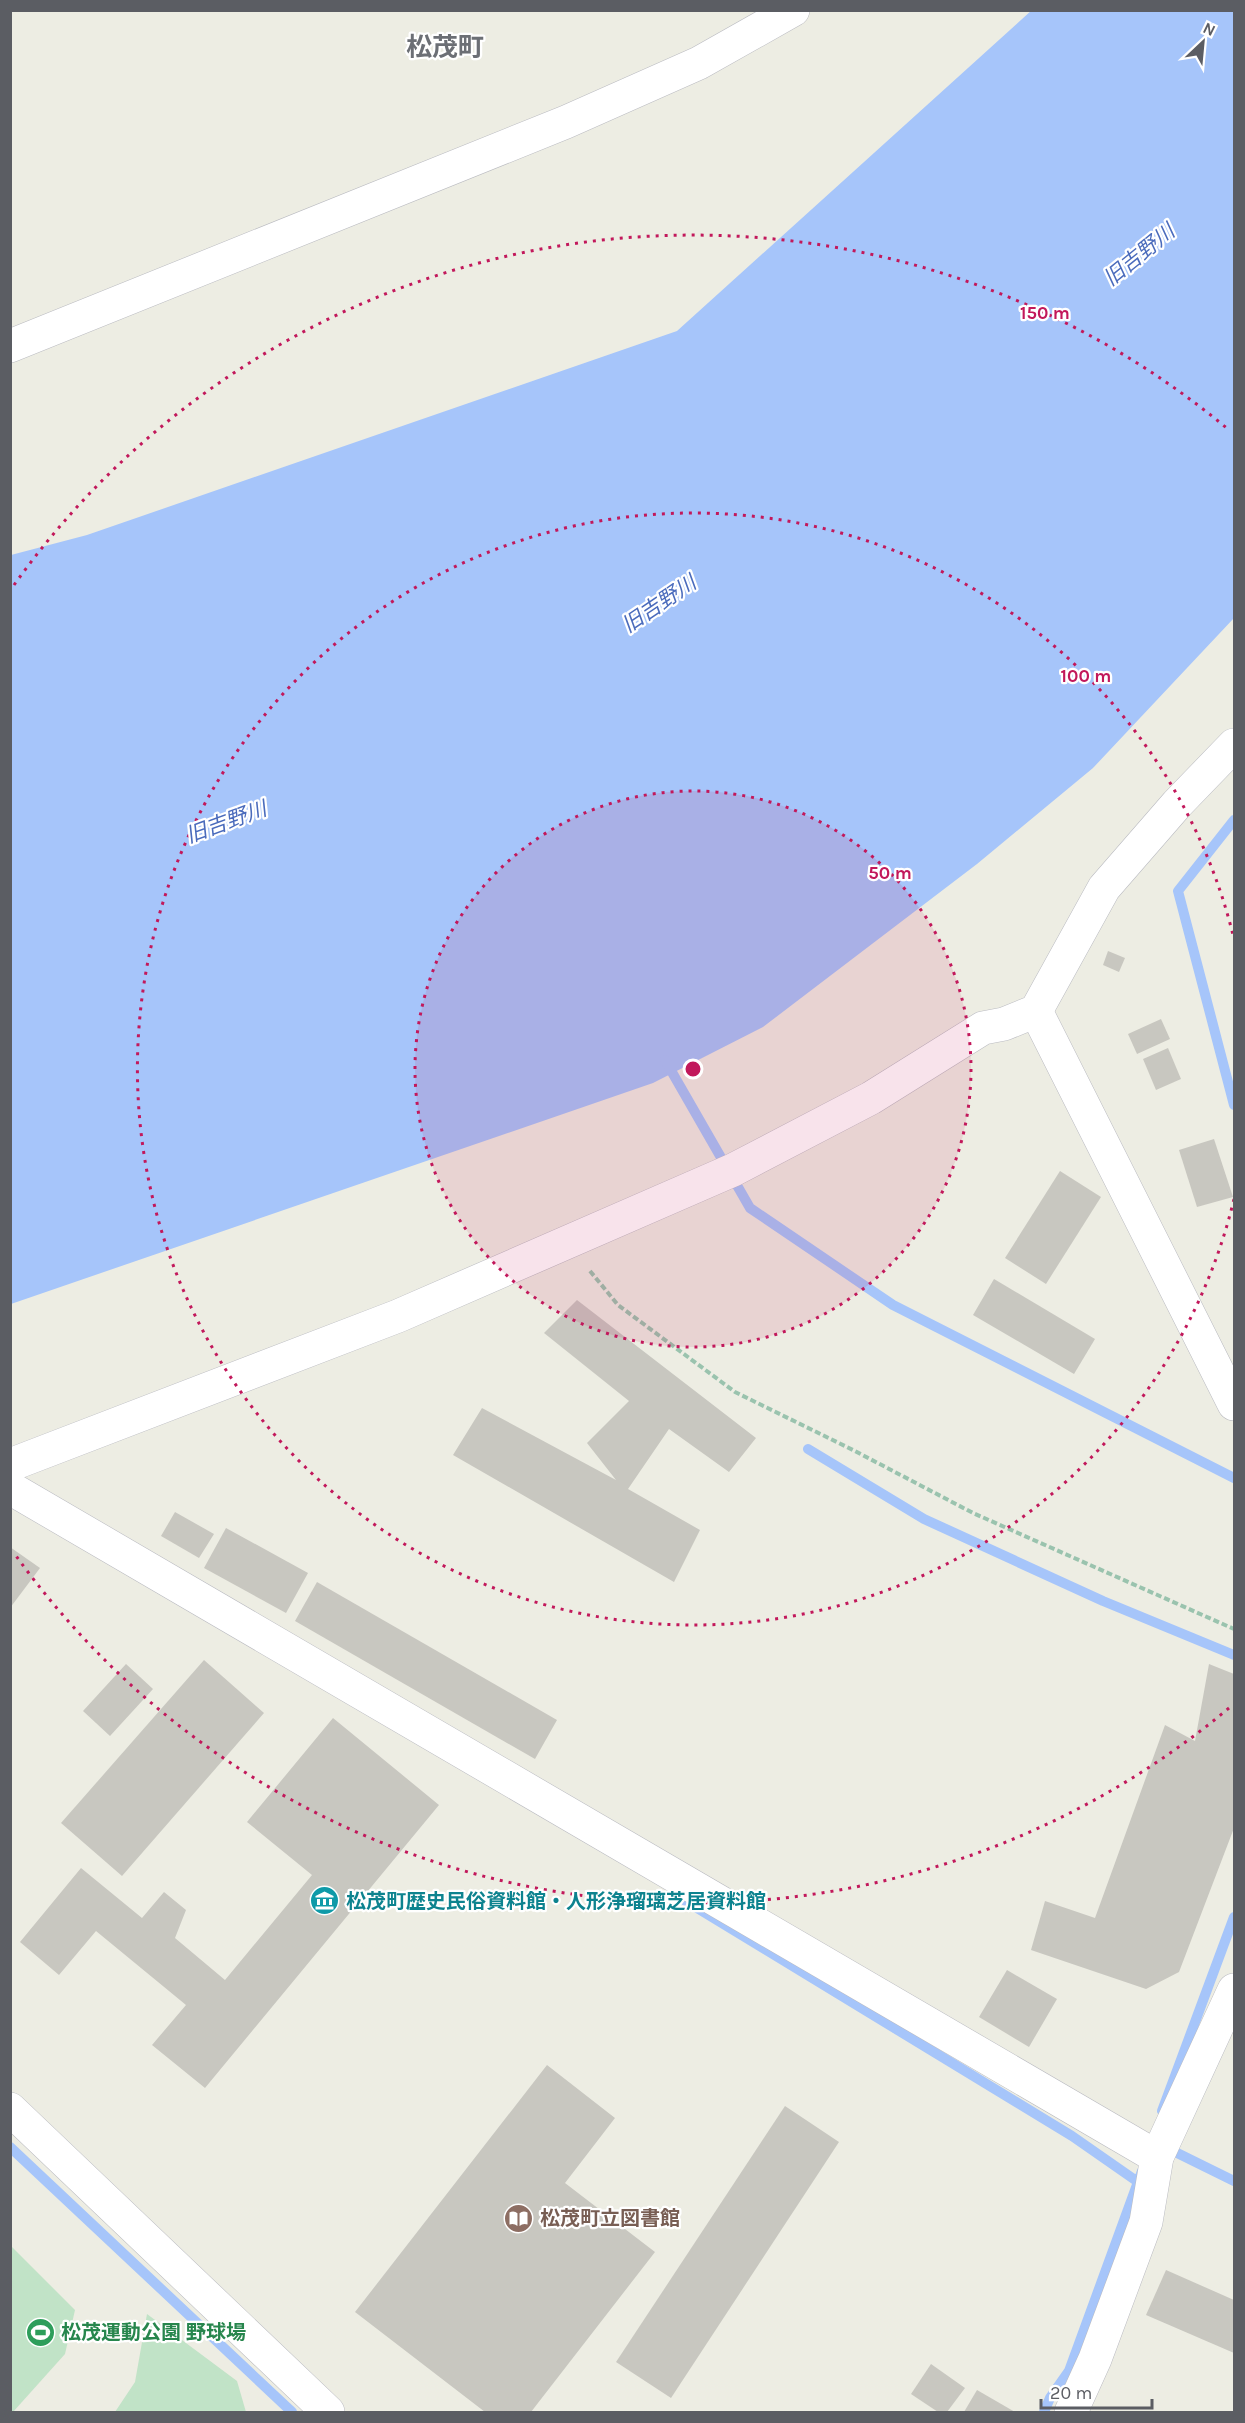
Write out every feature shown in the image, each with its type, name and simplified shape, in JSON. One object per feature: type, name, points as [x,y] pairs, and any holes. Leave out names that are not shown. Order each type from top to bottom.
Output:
[{"type":"street","points":[[10,346],[566,122],[699,63],[793,10]]},
{"type":"street","points":[[10,1465],[398,1316],[733,1170],[871,1098],[983,1028],[1004,1024],[1036,1011],[1104,888],[1177,804],[1228,764]]},
{"type":"street","points":[[1036,1011],[1234,1404]]},
{"type":"street","points":[[10,1488],[1157,2157]]},
{"type":"street","points":[[1071,2412],[1095,2359],[1146,2222],[1157,2157],[1234,1990]]},
{"type":"street","points":[[10,2109],[328,2412]]},
{"type":"path","points":[[567,1243],[618,1305],[735,1392],[973,1513],[1234,1629]]},
{"type":"green space","name":"松茂運動公園 野球場","points":[[10,2245],[75,2310],[65,2354],[13,2412],[10,2412]]},
{"type":"green space","points":[[147,2314],[237,2381],[246,2412],[115,2412],[135,2382]]},
{"type":"water","name":"旧吉野川","points":[[1032,10],[1234,11],[1234,618],[1093,768],[977,864],[763,1027],[653,1083],[11,1304],[11,555],[87,535],[677,331]]},
{"type":"building","points":[[1108,951],[1125,958],[1119,972],[1103,965]]},
{"type":"building","points":[[1161,1019],[1170,1039],[1137,1054],[1128,1034]]},
{"type":"building","points":[[1168,1048],[1181,1079],[1156,1090],[1143,1059]]},
{"type":"building","points":[[1214,1139],[1233,1197],[1197,1207],[1179,1150]]},
{"type":"building","points":[[1060,1171],[1101,1197],[1046,1284],[1005,1258]]},
{"type":"building","points":[[994,1279],[1095,1339],[1074,1374],[973,1315]]},
{"type":"building","points":[[577,1300],[756,1438],[729,1472],[669,1429],[628,1489],[700,1530],[674,1582],[453,1455],[482,1408],[616,1480],[587,1443],[629,1401],[544,1333]]},
{"type":"building","points":[[175,1512],[214,1534],[199,1558],[161,1536]]},
{"type":"building","points":[[226,1528],[308,1573],[286,1613],[204,1568]]},
{"type":"building","points":[[10,1547],[40,1568],[10,1608]]},
{"type":"building","points":[[317,1582],[557,1720],[535,1759],[295,1621]]},
{"type":"building","points":[[204,1660],[264,1713],[122,1876],[61,1823]]},
{"type":"building","points":[[126,1664],[153,1689],[110,1736],[83,1711]]},
{"type":"building","points":[[1209,1664],[1234,1674],[1234,1828],[1179,1972],[1146,1989],[1031,1950],[1045,1901],[1095,1918],[1165,1725],[1195,1741]]},
{"type":"building","name":"松茂町歴史民俗資料館・人形浄瑠璃芝居資料館","points":[[333,1718],[439,1805],[205,2088],[152,2045],[186,2005],[96,1931],[59,1975],[20,1942],[81,1868],[142,1918],[164,1892],[186,1910],[175,1938],[225,1980],[312,1875],[247,1822]]},
{"type":"building","points":[[1007,1970],[1057,1999],[1029,2047],[979,2017]]},
{"type":"building","name":"松茂町立図書館","points":[[547,2065],[615,2118],[565,2183],[655,2252],[531,2412],[485,2412],[355,2312]]},
{"type":"building","points":[[785,2106],[839,2142],[671,2398],[616,2362]]},
{"type":"building","points":[[1166,2270],[1234,2300],[1234,2353],[1146,2315]]},
{"type":"building","points":[[931,2364],[965,2388],[947,2412],[938,2412],[911,2394]]},
{"type":"building","points":[[977,2390],[1015,2412],[964,2412]]},
{"type":"waterway","points":[[1234,820],[1178,891],[1234,1105]]},
{"type":"waterway","points":[[665,1060],[750,1208],[893,1305],[1234,1478]]},
{"type":"waterway","points":[[808,1449],[924,1519],[1103,1601],[1234,1655]]},
{"type":"waterway","points":[[679,1897],[1072,2136],[1138,2182],[1142,2171]]},
{"type":"waterway","points":[[1162,2111],[1234,1917]]},
{"type":"waterway","points":[[10,2147],[292,2412]]},
{"type":"waterway","points":[[1165,2147],[1234,2181]]},
{"type":"waterway","points":[[1044,2412],[1050,2398],[1069,2371],[1138,2182]]},
{"type":"place","name":"松茂町歴史民俗資料館・人形浄瑠璃芝居資料館","points":[[325,1901]]},
{"type":"place","name":"松茂町立図書館","points":[[519,2218]]},
{"type":"place","name":"松茂運動公園 野球場","points":[[40,2332]]},
{"type":"district","name":"松茂町","points":[[445,47]]}]
